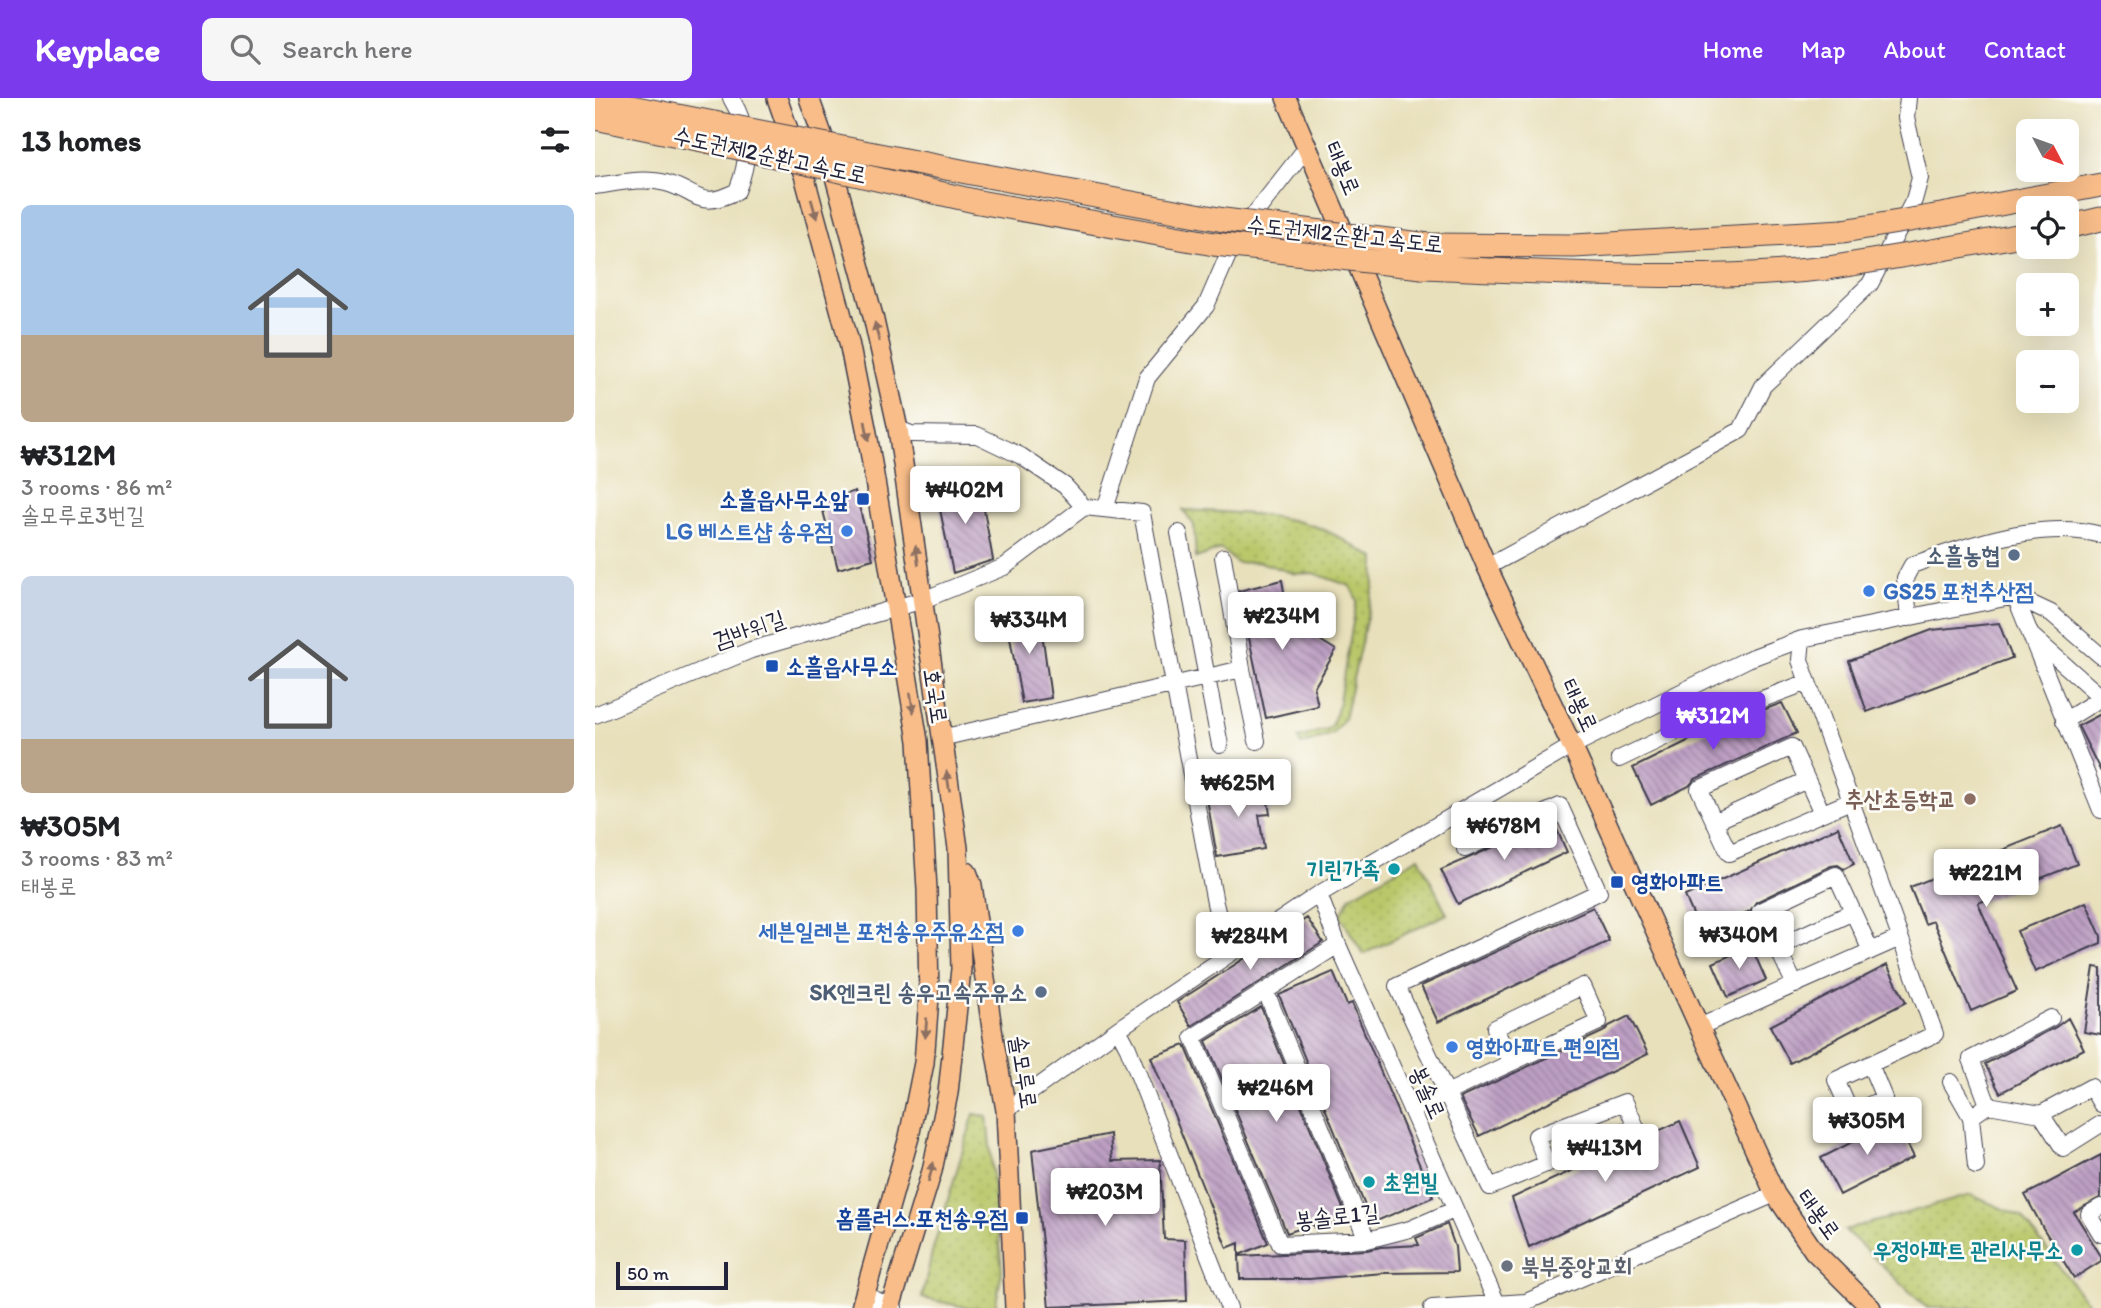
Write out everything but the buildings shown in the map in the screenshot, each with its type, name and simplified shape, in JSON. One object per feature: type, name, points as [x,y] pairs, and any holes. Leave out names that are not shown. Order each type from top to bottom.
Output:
[{"type":"highway","points":[[661,98],[711,125]]},
{"type":"highway","name":"수도권제2순환고속도로","points":[[595,100],[711,125],[1426,256],[1843,231],[2101,185]]},
{"type":"highway","name":"수도권제2순환고속도로","points":[[595,118],[711,125],[979,202],[1214,244],[1426,256],[1586,274],[1705,275],[1828,268],[2016,236]]},
{"type":"highway","points":[[2079,224],[2101,219]]},
{"type":"main road","name":"호국로","points":[[777,98],[804,175],[849,342],[867,433],[918,741],[927,889],[929,997],[918,1098],[862,1301]]},
{"type":"main road","name":"호국로","points":[[809,98],[828,151],[873,316],[898,429],[958,848],[961,969],[954,1053],[932,1171],[891,1307]]},
{"type":"main road","name":"태봉로","points":[[1286,98],[1487,567],[1573,746],[1775,1194],[1814,1251],[1871,1308]]},
{"type":"main road","name":"솔모루로","points":[[958,848],[972,885],[1006,1110],[1015,1308]]},
{"type":"main road","points":[[886,1219],[915,1227]]},
{"type":"street","points":[[595,186],[635,180],[667,183],[697,198],[719,201],[737,191],[746,169],[747,144],[739,110],[731,98]]},
{"type":"street","points":[[1487,567],[1741,430],[1763,386],[1870,284],[1914,200],[1920,178],[1906,118],[1908,98]]},
{"type":"street","points":[[1105,509],[1147,378],[1206,306],[1235,239],[1307,147]]},
{"type":"street","points":[[898,429],[911,434],[977,435],[1021,456],[1065,486],[1084,508],[1142,513],[1215,903],[1227,953]]},
{"type":"street","name":"검바위길","points":[[595,715],[751,650],[923,600],[1004,567],[1084,508]]},
{"type":"street","points":[[1909,618],[1905,578],[1912,565],[2027,532],[2083,530],[2101,535]]},
{"type":"street","points":[[1179,533],[1220,746]]},
{"type":"street","points":[[1223,557],[1242,669],[1258,741]]},
{"type":"street","points":[[2015,596],[2064,720],[2097,788],[2101,810]]},
{"type":"street","points":[[1006,1110],[1227,953],[1319,894],[1573,746],[1748,659],[1802,639],[2015,596],[2051,613],[2101,656]]},
{"type":"street","points":[[2030,634],[2101,698],[2064,720]]},
{"type":"street","points":[[1802,639],[1800,660],[1935,1034],[1870,1064]]},
{"type":"street","points":[[941,738],[1242,669]]},
{"type":"street","points":[[1619,760],[1684,728],[1808,682]]},
{"type":"street","points":[[1822,813],[1792,747],[1699,789],[1729,853],[1851,801]]},
{"type":"street","points":[[1714,822],[1807,780]]},
{"type":"street","points":[[1465,849],[1560,806],[1599,892],[1397,986],[1490,1188],[1548,1164],[1636,1127],[1625,1102],[1536,1136],[1548,1164]]},
{"type":"street","points":[[1795,985],[1760,911],[1836,875],[1871,951]]},
{"type":"street","name":"봉솔로","points":[[1319,894],[1338,945],[1498,1306]]},
{"type":"street","points":[[1777,947],[1853,912]]},
{"type":"street","points":[[1699,1027],[1900,938]]},
{"type":"street","name":"봉솔로1길","points":[[1338,945],[1193,1038],[1280,1244],[1367,1240],[1410,1229],[1454,1210]]},
{"type":"street","points":[[1411,1110],[1599,1022],[1583,986],[1495,1028],[1511,1063]]},
{"type":"street","points":[[1266,992],[1367,1240]]},
{"type":"street","points":[[1988,1105],[1971,1059],[2051,1018]]},
{"type":"street","points":[[1118,1029],[1128,1048],[1229,1308]]},
{"type":"street","points":[[1951,1082],[1971,1117],[1976,1166]]},
{"type":"street","points":[[1971,1117],[1988,1105],[2041,1114],[2091,1087],[2101,1104]]},
{"type":"street","points":[[2041,1114],[2063,1148],[2101,1124]]},
{"type":"street","points":[[1432,1308],[1498,1306],[1527,1302],[1775,1194]]},
{"type":"street","points":[[2101,1207],[2088,1214],[2101,1234]]},
{"type":"street","points":[[862,1301],[891,1307]]},
{"type":"green space","points":[[1183,510],[1251,514],[1301,522],[1332,533],[1375,558],[1374,585],[1344,719],[1332,734],[1301,745],[1298,738],[1330,728],[1337,712],[1357,600],[1350,586],[1313,573],[1295,574],[1260,562],[1237,563],[1221,549],[1196,558],[1194,525]]},
{"type":"green space","points":[[1419,857],[1447,914],[1363,954],[1340,915],[1351,896]]},
{"type":"green space","points":[[974,1114],[987,1116],[1002,1271],[995,1308],[969,1308],[922,1298],[932,1252]]},
{"type":"green space","points":[[1971,1195],[2022,1217],[2091,1308],[1927,1308],[1845,1230]]},
{"type":"place","name":"소흘읍사무소앞","points":[[863,499]]},
{"type":"place","name":"LG 베스트샵 송우점","points":[[847,531]]},
{"type":"place","name":"소흘농협","points":[[2014,555]]},
{"type":"place","name":"GS25 포천추산점","points":[[1869,591]]},
{"type":"place","name":"소흘읍사무소","points":[[772,666]]},
{"type":"place","name":"추산초등학교","points":[[1970,799]]},
{"type":"place","name":"기린가족","points":[[1394,869]]},
{"type":"place","name":"영화아파트","points":[[1617,882]]},
{"type":"place","name":"세븐일레븐 포천송우주유소점","points":[[1018,931]]},
{"type":"place","name":"SK엔크린 송우고속주유소","points":[[1041,992]]},
{"type":"place","name":"영화아파트 편의점","points":[[1452,1047]]},
{"type":"place","name":"초원빌","points":[[1369,1182]]},
{"type":"place","name":"홈플러스.포천송우점","points":[[1022,1218]]},
{"type":"place","name":"우정아파트 관리사무소","points":[[2077,1250]]},
{"type":"place","name":"북부중앙교회","points":[[1507,1266]]}]
